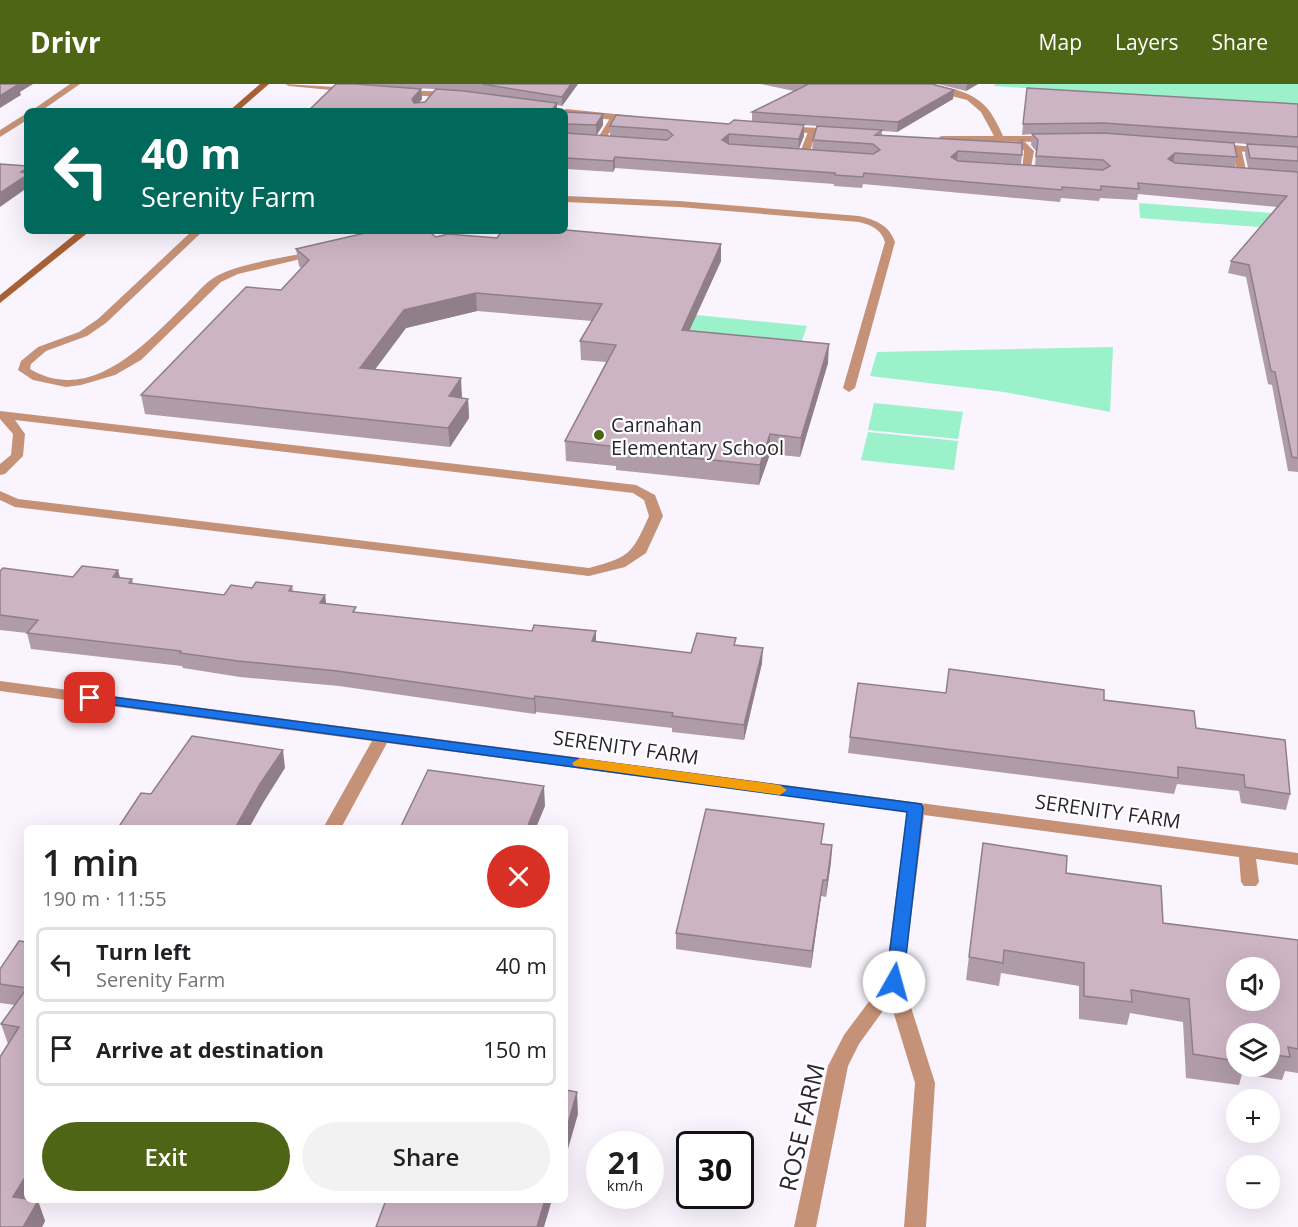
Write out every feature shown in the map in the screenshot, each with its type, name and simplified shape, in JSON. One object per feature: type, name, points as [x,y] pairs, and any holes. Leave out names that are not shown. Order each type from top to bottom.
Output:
[{"type":"main road","points":[[237,108],[265,84]]},
{"type":"main road","points":[[0,300],[81,234]]},
{"type":"street","points":[[40,108],[76,84]]},
{"type":"street","points":[[289,84],[349,87],[363,91]]},
{"type":"street","points":[[414,84],[435,93]]},
{"type":"street","points":[[909,84],[959,95],[978,104],[988,116],[1000,139]]},
{"type":"street","points":[[393,92],[455,95]]},
{"type":"street","points":[[427,102],[435,93]]},
{"type":"street","points":[[568,112],[650,120]]},
{"type":"street","points":[[600,141],[615,117]]},
{"type":"street","points":[[0,134],[24,118]]},
{"type":"street","points":[[777,128],[844,133]]},
{"type":"street","points":[[804,155],[812,131]]},
{"type":"street","points":[[932,139],[1055,139]]},
{"type":"street","points":[[1015,171],[1032,172],[1029,151],[1019,139]]},
{"type":"street","points":[[588,140],[611,142]]},
{"type":"street","points":[[1203,146],[1298,153]]},
{"type":"street","points":[[1237,148],[1242,174]]},
{"type":"street","points":[[793,154],[815,156]]},
{"type":"street","points":[[1230,173],[1253,174]]},
{"type":"street","points":[[568,199],[679,204],[847,218],[881,226],[888,234],[890,242],[849,388]]},
{"type":"street","points":[[195,234],[102,321],[83,334],[42,349],[25,363],[24,369],[31,375],[46,380],[69,382],[99,379],[125,367],[137,358],[217,280],[236,272],[327,251]]},
{"type":"street","points":[[0,471],[17,456],[19,434],[3,416]]},
{"type":"street","points":[[0,495],[15,503],[589,572],[620,564],[641,550],[656,516],[650,498],[636,489],[3,416]]},
{"type":"street","name":"SERENITY FARM","points":[[0,686],[1298,859]]},
{"type":"street","points":[[334,825],[382,737]]},
{"type":"street","name":"ROSE FARM","points":[[915,1227],[925,1083],[894,982],[916,808]]},
{"type":"street","points":[[1247,852],[1250,882]]},
{"type":"street","name":"ROSE FARM","points":[[805,1227],[838,1066],[852,1040],[894,982]]},
{"type":"green space","points":[[996,84],[1298,84],[1298,105],[993,86]]},
{"type":"green space","points":[[1139,203],[1298,215],[1298,230],[1140,218]]},
{"type":"green space","points":[[696,315],[807,326],[795,360],[681,349]]},
{"type":"green space","points":[[1113,347],[1110,412],[1004,392],[870,376],[877,352]]},
{"type":"green space","points":[[874,403],[963,412],[958,439],[868,430]]},
{"type":"green space","points":[[868,432],[958,441],[954,470],[861,460]]},
{"type":"building","points":[[0,84],[19,84],[0,96]]},
{"type":"building","points":[[336,84],[421,89],[412,99],[414,103],[425,102],[436,89],[557,103],[553,108],[311,108]]},
{"type":"building","points":[[482,84],[571,84],[562,97]]},
{"type":"building","points":[[804,84],[932,84],[954,90],[898,122],[752,112],[807,85]]},
{"type":"building","points":[[1027,88],[1298,104],[1298,137],[1104,123],[1023,124]]},
{"type":"building","points":[[568,112],[603,114],[596,125],[568,124]]},
{"type":"building","points":[[616,115],[729,124],[734,120],[804,125],[799,139],[729,134],[722,140],[729,144],[873,154],[880,150],[873,144],[813,140],[817,126],[882,130],[875,135],[1022,143],[1022,155],[958,151],[951,157],[958,161],[1103,170],[1110,166],[1103,160],[1036,156],[1038,140],[1032,134],[1104,133],[1234,143],[1237,157],[1175,153],[1168,159],[1175,163],[1298,172],[1298,458],[1292,457],[1275,372],[1271,371],[1249,265],[1231,261],[1287,196],[1138,183],[1139,189],[1101,186],[1101,190],[1062,187],[1062,190],[864,173],[863,177],[615,157],[613,161],[568,158],[568,133],[667,140],[673,135],[667,130],[610,126]]},
{"type":"building","points":[[1247,144],[1298,147],[1298,161],[1250,158]]},
{"type":"building","points":[[0,164],[24,166],[24,170],[21,172],[24,172],[24,177],[0,193]]},
{"type":"building","points":[[568,230],[721,244],[682,330],[829,344],[801,438],[770,434],[760,465],[616,450],[618,447],[565,441],[616,345],[580,341],[602,304],[476,293],[404,310],[360,368],[461,378],[449,396],[468,399],[448,428],[141,395],[246,287],[281,290],[309,260],[296,249],[361,234],[432,234],[436,237],[448,234],[497,238],[500,234],[568,234]]},
{"type":"building","points":[[82,566],[118,570],[113,577],[132,579],[129,583],[224,595],[231,585],[252,588],[256,582],[292,586],[289,591],[325,595],[320,603],[356,607],[353,612],[532,631],[534,625],[596,631],[592,641],[691,653],[697,633],[736,638],[734,645],[763,648],[744,725],[672,716],[673,713],[535,696],[534,699],[337,671],[238,661],[180,653],[181,651],[27,633],[38,620],[0,615],[0,571],[3,568],[73,577]]},
{"type":"building","points":[[949,669],[1104,690],[1104,700],[1194,711],[1196,728],[1285,740],[1290,794],[1245,787],[1244,775],[1178,767],[1178,778],[850,737],[858,683],[946,693]]},
{"type":"building","points":[[192,736],[283,750],[237,825],[120,825],[141,793],[151,794]]},
{"type":"building","points":[[428,770],[544,786],[528,825],[401,825]]},
{"type":"building","points":[[706,809],[824,824],[821,844],[832,845],[827,880],[823,880],[812,951],[676,933]]},
{"type":"building","points":[[983,843],[1067,856],[1066,873],[1161,886],[1163,923],[1298,940],[1298,1049],[1288,1047],[1290,1057],[1280,1056],[1280,1023],[1226,1023],[1226,1059],[1193,1054],[1189,999],[1131,990],[1132,1002],[1084,996],[1084,963],[1004,950],[1003,963],[969,957]]},
{"type":"building","points":[[19,941],[24,942],[24,988],[0,984],[0,969]]},
{"type":"building","points":[[24,992],[24,1179],[13,1197],[24,1199],[24,1203],[37,1203],[23,1227],[0,1227],[0,1057],[19,1027],[1,1024]]},
{"type":"building","points":[[568,1090],[577,1092],[568,1124]]},
{"type":"building","points":[[385,1203],[544,1203],[537,1227],[376,1227]]},
{"type":"slow traffic","points":[[580,763],[780,790]]},
{"type":"place","name":"Carnahan Elementary School","points":[[599,435]]},
{"type":"route","points":[[90,698],[916,808],[894,982]]}]
